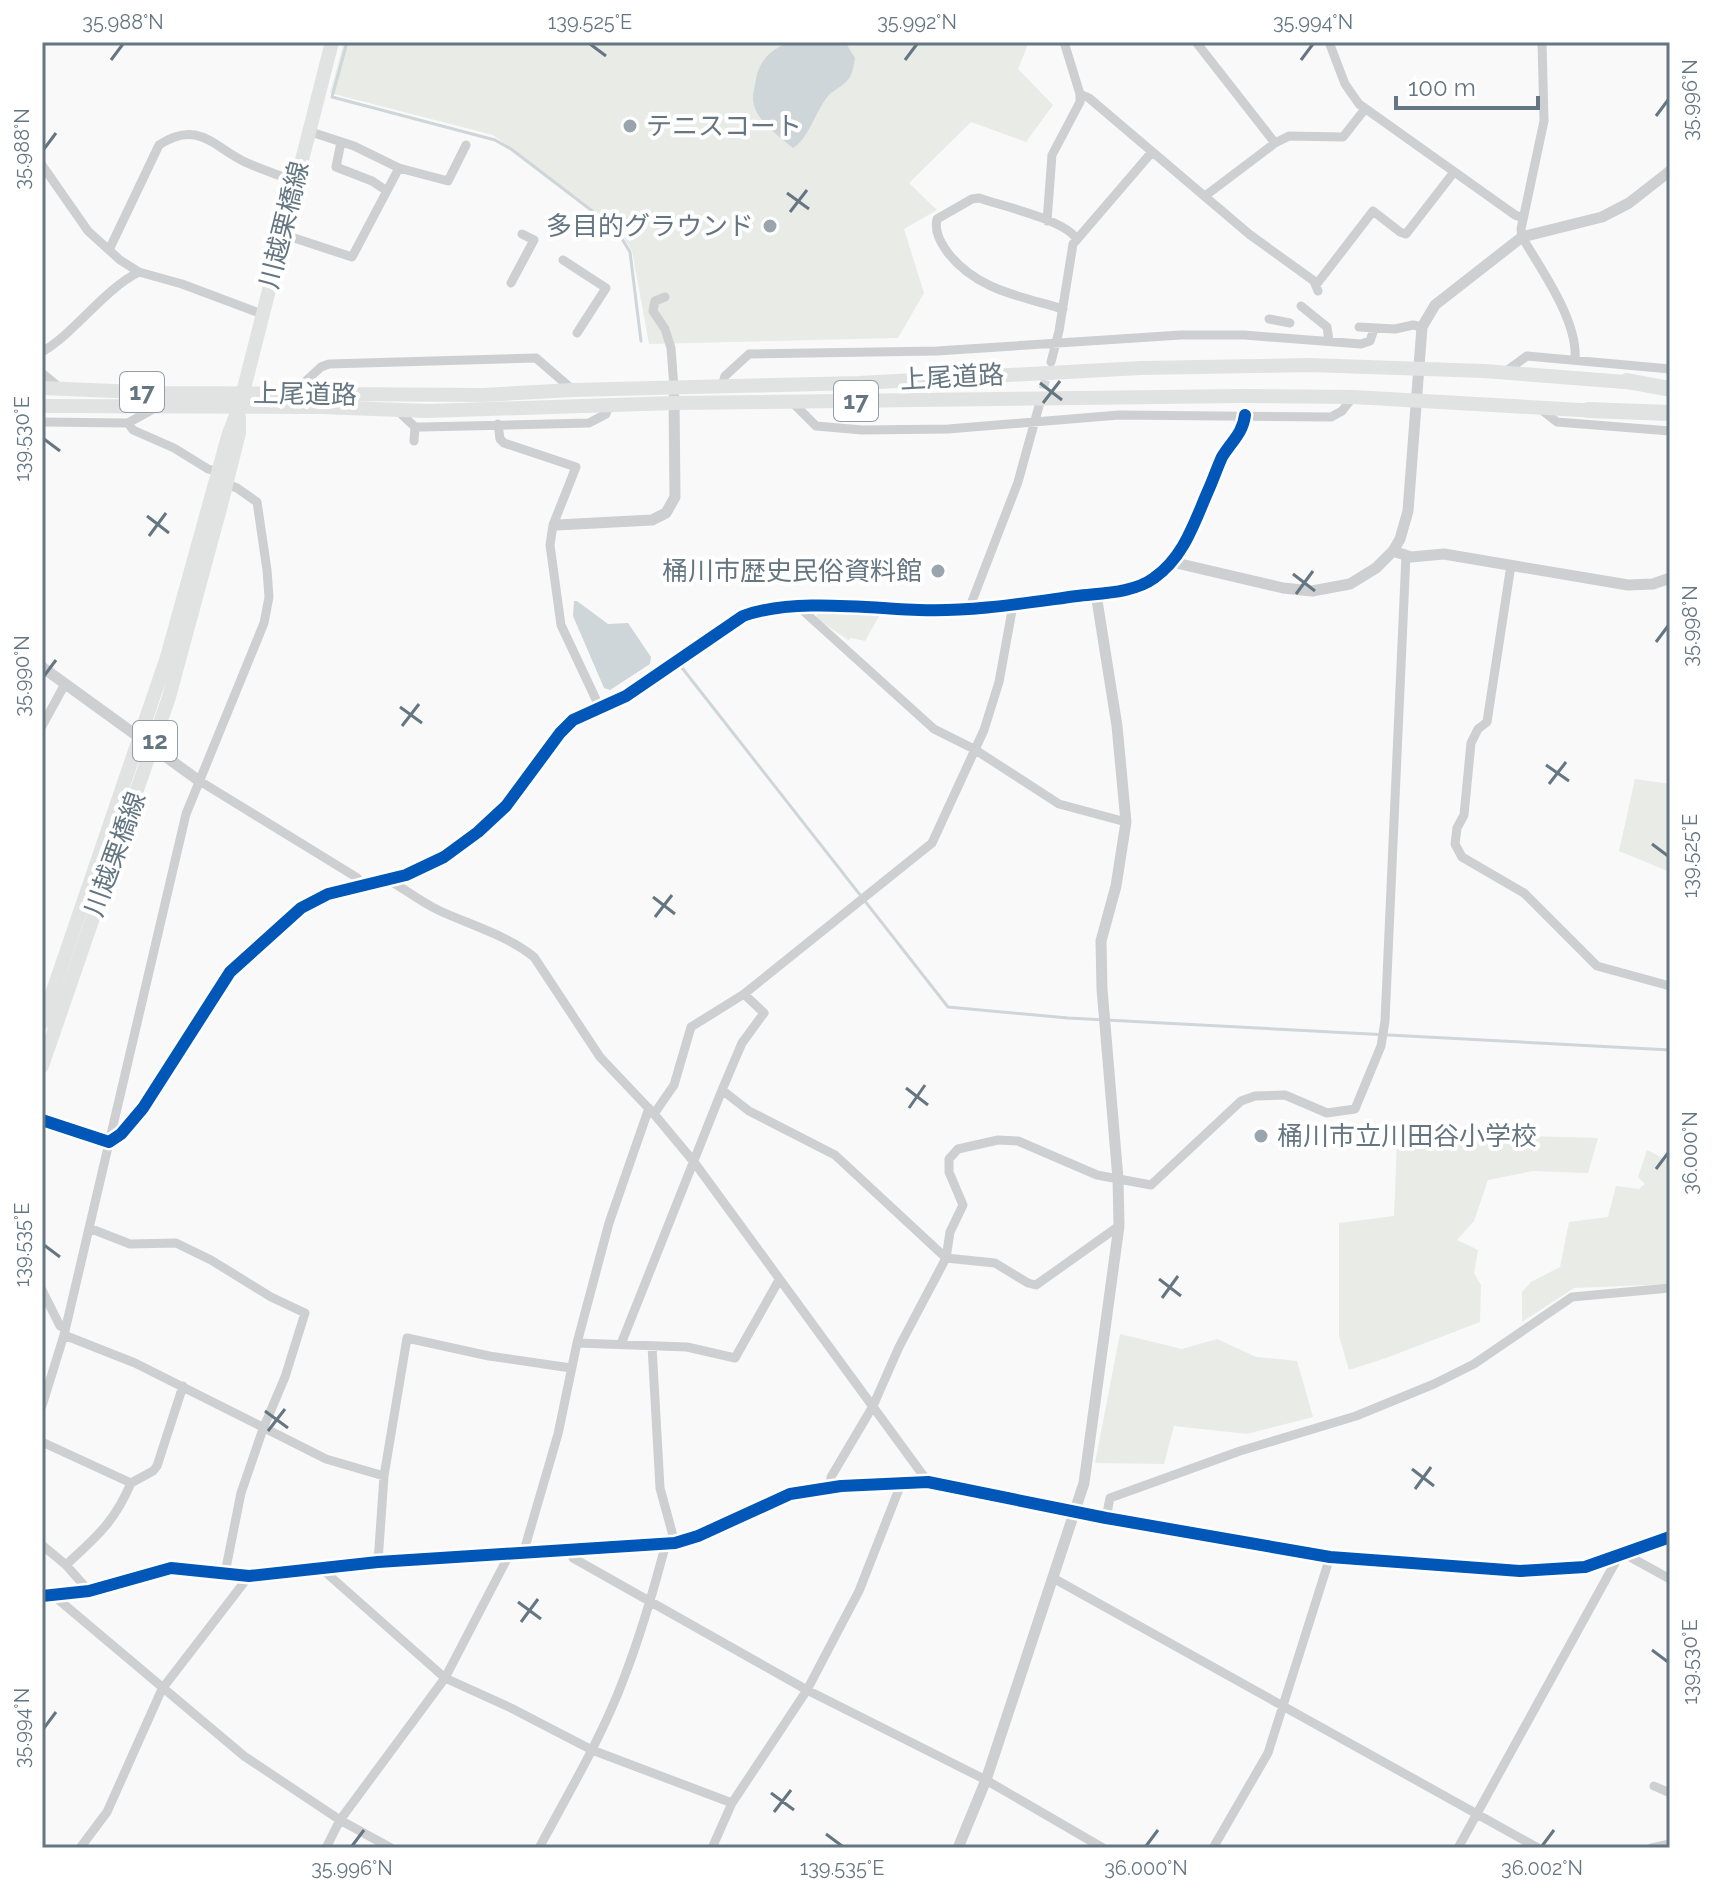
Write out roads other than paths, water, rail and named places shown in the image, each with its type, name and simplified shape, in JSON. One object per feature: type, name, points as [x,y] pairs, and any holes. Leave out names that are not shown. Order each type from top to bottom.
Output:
[{"type":"highway","points":[[1627,381],[1670,387]]},
{"type":"highway","points":[[1588,410],[1670,416]]},
{"type":"main road","name":"川越栗橋線","points":[[42,1023],[187,634],[223,478],[239,433],[241,401],[262,314],[332,42]]},
{"type":"main road","name":"上尾道路","points":[[42,388],[397,410],[609,406],[722,387],[1155,368],[1309,365],[1505,372],[1627,381]]},
{"type":"main road","name":"上尾道路","points":[[42,406],[155,408],[293,393],[467,396],[573,390],[793,403],[1036,397],[1353,397],[1588,410]]},
{"type":"main road","name":"川越栗橋線","points":[[42,1066],[146,744]]},
{"type":"street","points":[[1047,221],[1051,159],[1079,108],[1080,94],[1064,42]]},
{"type":"street","points":[[1196,42],[1275,143]]},
{"type":"street","points":[[1329,42],[1345,84],[1365,109],[1523,218]]},
{"type":"street","points":[[1542,42],[1544,121],[1523,218],[1522,237],[1564,315],[1574,341],[1575,359]]},
{"type":"street","points":[[1080,94],[1089,98],[1317,288],[1373,211],[1406,234],[1454,172]]},
{"type":"street","points":[[1205,196],[1275,143],[1294,135],[1343,137],[1365,109]]},
{"type":"street","points":[[308,131],[399,168],[448,181],[466,145]]},
{"type":"street","points":[[109,250],[159,145],[169,138],[188,135],[208,138],[243,161],[295,182]]},
{"type":"street","points":[[341,142],[336,167],[372,181],[387,191]]},
{"type":"street","points":[[1051,362],[1073,244],[1152,152]]},
{"type":"street","points":[[42,165],[88,231],[139,272],[182,284],[262,314]]},
{"type":"street","points":[[282,234],[352,257],[399,168]]},
{"type":"street","points":[[1172,562],[1283,588],[1312,591],[1350,584],[1376,568],[1393,551],[1408,511],[1422,327],[1435,305],[1522,237],[1602,217],[1629,203],[1670,171]]},
{"type":"street","points":[[1063,309],[973,279],[942,244],[935,227],[937,219],[979,198],[1047,221],[1073,233],[1076,238]]},
{"type":"street","points":[[511,283],[534,240],[522,234]]},
{"type":"street","points":[[563,260],[606,288],[577,333]]},
{"type":"street","points":[[42,352],[139,272]]},
{"type":"street","points":[[557,525],[646,521],[666,513],[675,497],[671,348],[665,329],[653,311],[655,301],[665,297]]},
{"type":"street","points":[[1301,306],[1327,327],[1329,341]]},
{"type":"street","points":[[1269,319],[1290,323]]},
{"type":"street","points":[[1359,327],[1422,327]]},
{"type":"street","points":[[722,387],[725,376],[749,354],[937,351],[1181,335],[1244,335],[1367,344],[1374,329]]},
{"type":"street","points":[[1505,372],[1527,356],[1670,369]]},
{"type":"street","points":[[293,393],[321,367],[329,364],[536,358],[573,390]]},
{"type":"street","points":[[42,373],[60,388]]},
{"type":"street","points":[[793,403],[816,426],[831,429],[932,430],[1119,415],[1331,417],[1342,411],[1353,397]]},
{"type":"street","points":[[397,410],[415,427],[589,423],[606,414],[609,406]]},
{"type":"street","points":[[969,609],[1018,482],[1039,406]]},
{"type":"street","points":[[1538,407],[1557,422],[1670,431]]},
{"type":"street","points":[[42,422],[128,423],[155,408]]},
{"type":"street","points":[[109,1142],[137,1116],[218,989],[241,961],[313,900],[406,875],[444,857],[506,806],[573,720],[626,696],[743,616],[757,611],[881,606],[918,610],[969,609],[1096,594],[1147,583],[1172,562],[1185,545],[1223,457],[1241,432],[1245,415]]},
{"type":"street","points":[[42,1406],[64,1332],[186,814],[257,647],[269,597],[257,502],[174,448],[133,430],[128,423]]},
{"type":"street","points":[[498,424],[500,439],[504,443],[576,467],[553,525],[550,545],[561,625],[600,708]]},
{"type":"street","points":[[414,441],[415,427]]},
{"type":"street","points":[[1393,551],[1406,555],[1444,554],[1640,587],[1670,578]]},
{"type":"street","points":[[830,1488],[831,1477],[873,1406],[899,1347],[946,1258],[950,1232],[963,1205],[949,1172],[949,1159],[958,1149],[998,1140],[1018,1141],[1097,1175],[1151,1185],[1241,1101],[1255,1096],[1285,1095],[1327,1113],[1355,1109],[1381,1046],[1385,1021],[1406,555]]},
{"type":"street","points":[[1511,565],[1487,722],[1478,729],[1471,743],[1464,815],[1457,828],[1455,844],[1462,857],[1524,893],[1597,966],[1670,986]]},
{"type":"street","points":[[958,1848],[986,1780],[1084,1483],[1119,1226],[1101,941],[1116,886],[1126,822],[1117,726],[1096,594]]},
{"type":"street","points":[[523,1554],[558,1434],[577,1343],[609,1223],[652,1111],[674,1085],[691,1027],[744,994],[932,843],[984,730],[999,682],[1013,605]]},
{"type":"street","points":[[800,608],[869,668],[924,722],[974,749],[1059,804],[1126,822]]},
{"type":"street","points":[[42,667],[198,780],[356,877],[364,885]]},
{"type":"street","points":[[42,726],[65,684]]},
{"type":"street","points":[[389,880],[435,908],[489,931],[525,949],[534,957],[600,1057],[652,1111],[694,1162],[928,1482]]},
{"type":"street","points":[[621,1344],[742,1043],[764,1013],[744,994]]},
{"type":"street","points":[[722,1090],[749,1111],[835,1155],[946,1258],[995,1263],[1036,1285],[1119,1226]]},
{"type":"street","points":[[42,1120],[109,1142]]},
{"type":"street","points":[[89,1228],[130,1244],[176,1243],[211,1260],[259,1291],[305,1313],[285,1377],[241,1493],[225,1573]]},
{"type":"street","points":[[577,1343],[687,1347],[735,1358],[779,1280]]},
{"type":"street","points":[[1106,1518],[1110,1498],[1240,1451],[1356,1416],[1434,1384],[1474,1364],[1572,1297],[1670,1288]]},
{"type":"street","points":[[42,1290],[64,1332],[183,1386],[326,1459],[384,1476]]},
{"type":"street","points":[[378,1562],[384,1476],[407,1338],[489,1356],[571,1368]]},
{"type":"street","points":[[539,1848],[592,1750],[624,1680],[670,1543],[660,1488],[652,1346]]},
{"type":"street","points":[[66,1565],[111,1522],[131,1483],[157,1466],[183,1386]]},
{"type":"street","points":[[42,1442],[131,1483]]},
{"type":"street","points":[[48,1596],[89,1591],[171,1568],[249,1576],[378,1562],[670,1543],[698,1536],[790,1494],[830,1488],[928,1482],[1106,1518],[1330,1557],[1520,1571],[1585,1567],[1670,1537]]},
{"type":"street","points":[[712,1848],[732,1803],[807,1690],[859,1591],[901,1484]]},
{"type":"street","points":[[42,1545],[66,1565],[89,1591]]},
{"type":"street","points":[[570,1551],[573,1558],[807,1690],[986,1780],[1103,1848]]},
{"type":"street","points":[[1621,1552],[1670,1579]]},
{"type":"street","points":[[1458,1848],[1621,1552]]},
{"type":"street","points":[[326,1848],[340,1820],[445,1678],[509,1555]]},
{"type":"street","points":[[1213,1848],[1268,1753],[1330,1557]]},
{"type":"street","points":[[323,1570],[445,1678],[592,1750],[732,1803]]},
{"type":"street","points":[[80,1848],[107,1812],[162,1689],[249,1576]]},
{"type":"street","points":[[1053,1578],[1538,1848]]},
{"type":"street","points":[[48,1596],[244,1756],[340,1820],[391,1848]]},
{"type":"street","points":[[1654,1786],[1670,1793]]},
{"type":"street","points":[[1651,1848],[1670,1844]]},
{"type":"waterway","points":[[347,42],[332,97],[495,140],[616,229],[630,252],[641,341]]},
{"type":"waterway","points":[[679,664],[948,1007],[1068,1018],[1670,1050]]},
{"type":"tunnel","points":[[1040,402],[1048,370]]},
{"type":"place","name":"テニスコート","points":[[630,126]]},
{"type":"place","name":"多目的グラウンド","points":[[770,226]]},
{"type":"place","name":"桶川市歴史民俗資料館","points":[[938,571]]},
{"type":"place","name":"桶川市立川田谷小学校","points":[[1261,1136]]}]
